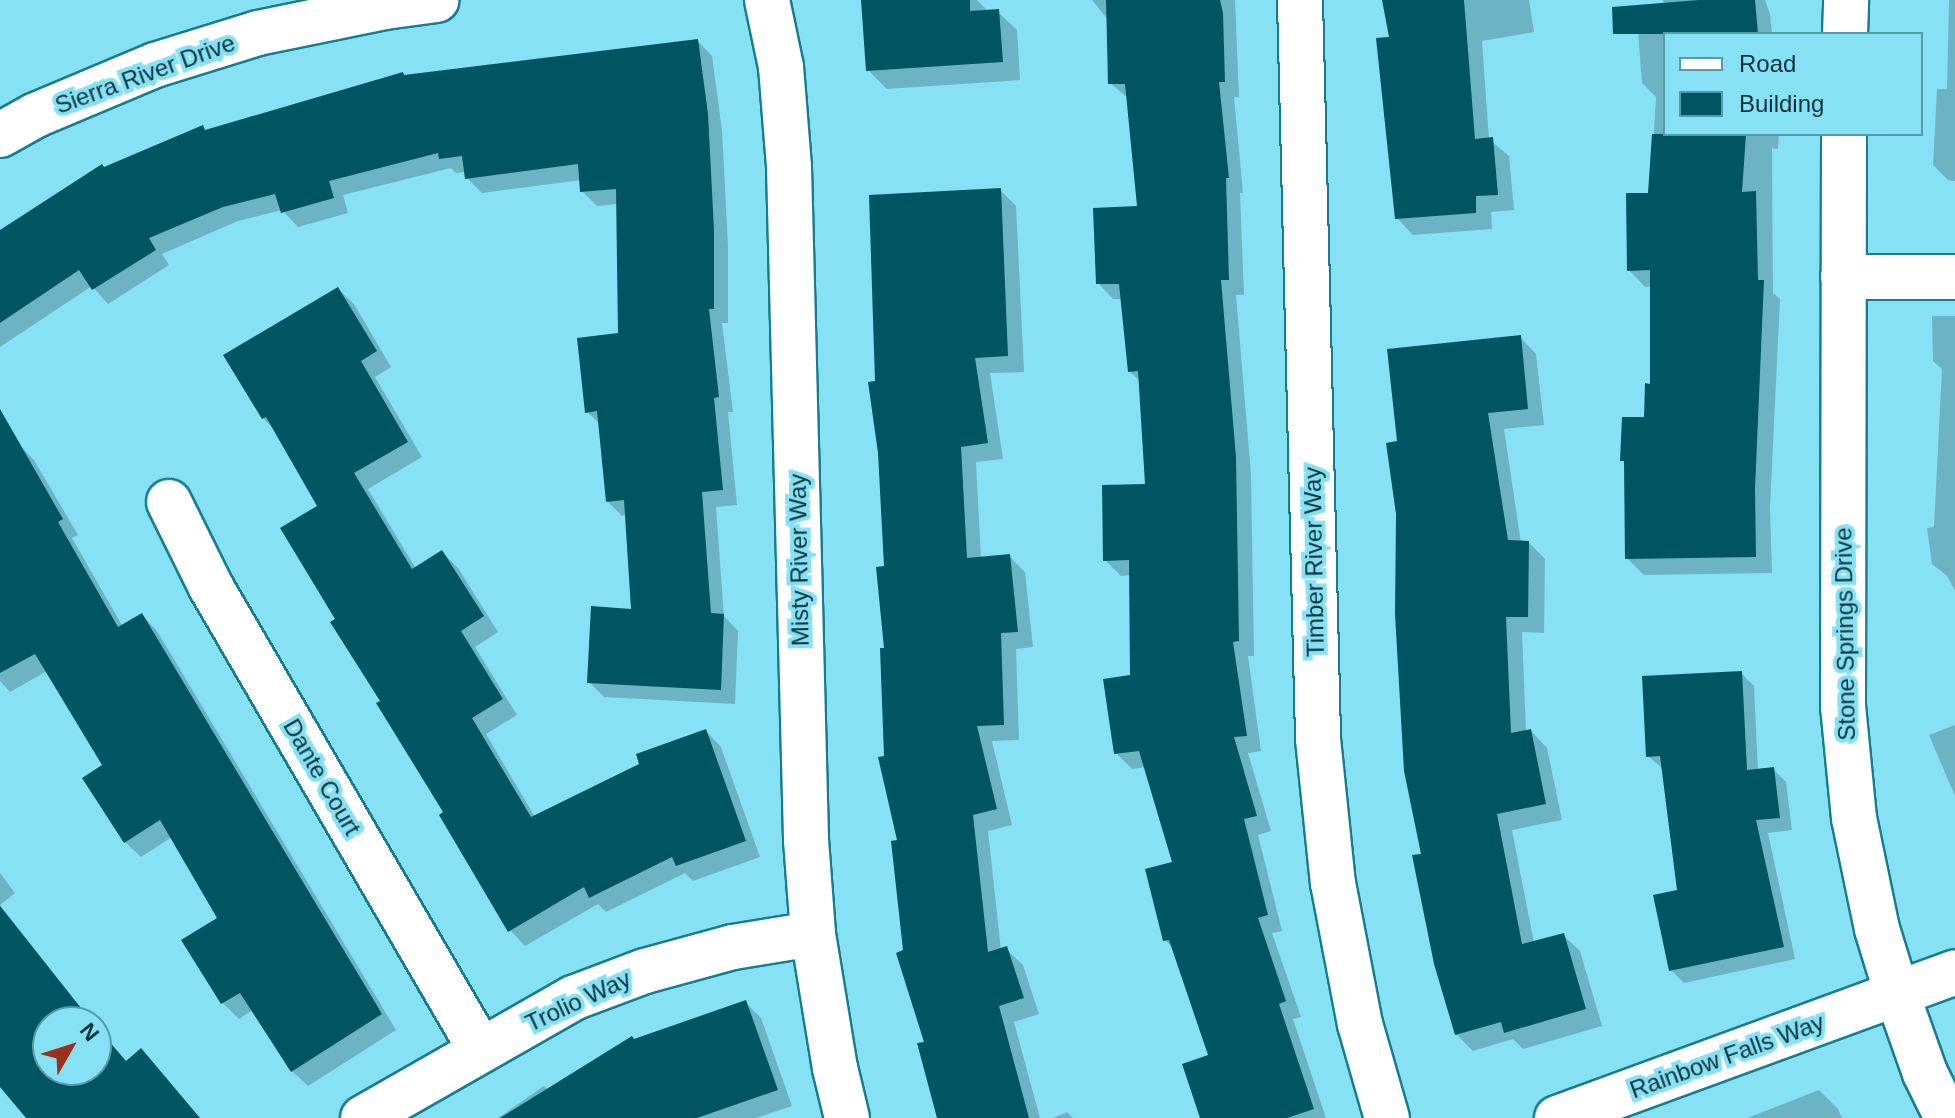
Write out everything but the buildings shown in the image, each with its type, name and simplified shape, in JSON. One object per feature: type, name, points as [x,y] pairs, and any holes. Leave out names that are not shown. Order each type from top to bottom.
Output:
[{"type":"street","name":"Sierra River Drive","points":[[0,135],[36,115],[155,65],[258,33],[385,7],[437,0]]},
{"type":"street","name":"Misty River Way","points":[[767,0],[781,67],[789,167],[806,840],[813,934],[835,1068],[847,1118]]},
{"type":"street","name":"Timber River Way","points":[[1300,0],[1318,739],[1333,883],[1360,1024],[1387,1118]]},
{"type":"street","points":[[1845,32],[1846,0]]},
{"type":"street","name":"Stone Springs Drive","points":[[1844,136],[1843,706],[1854,818],[1877,929],[1897,994],[1925,1073],[1947,1118]]},
{"type":"street","points":[[1843,277],[1955,277]]},
{"type":"street","name":"Dante Court","points":[[169,502],[211,587],[480,1049]]},
{"type":"street","name":"Trolio Way","points":[[363,1118],[573,998],[645,971],[733,947],[813,934]]},
{"type":"street","name":"Rainbow Falls Way","points":[[1557,1118],[1955,972]]}]
